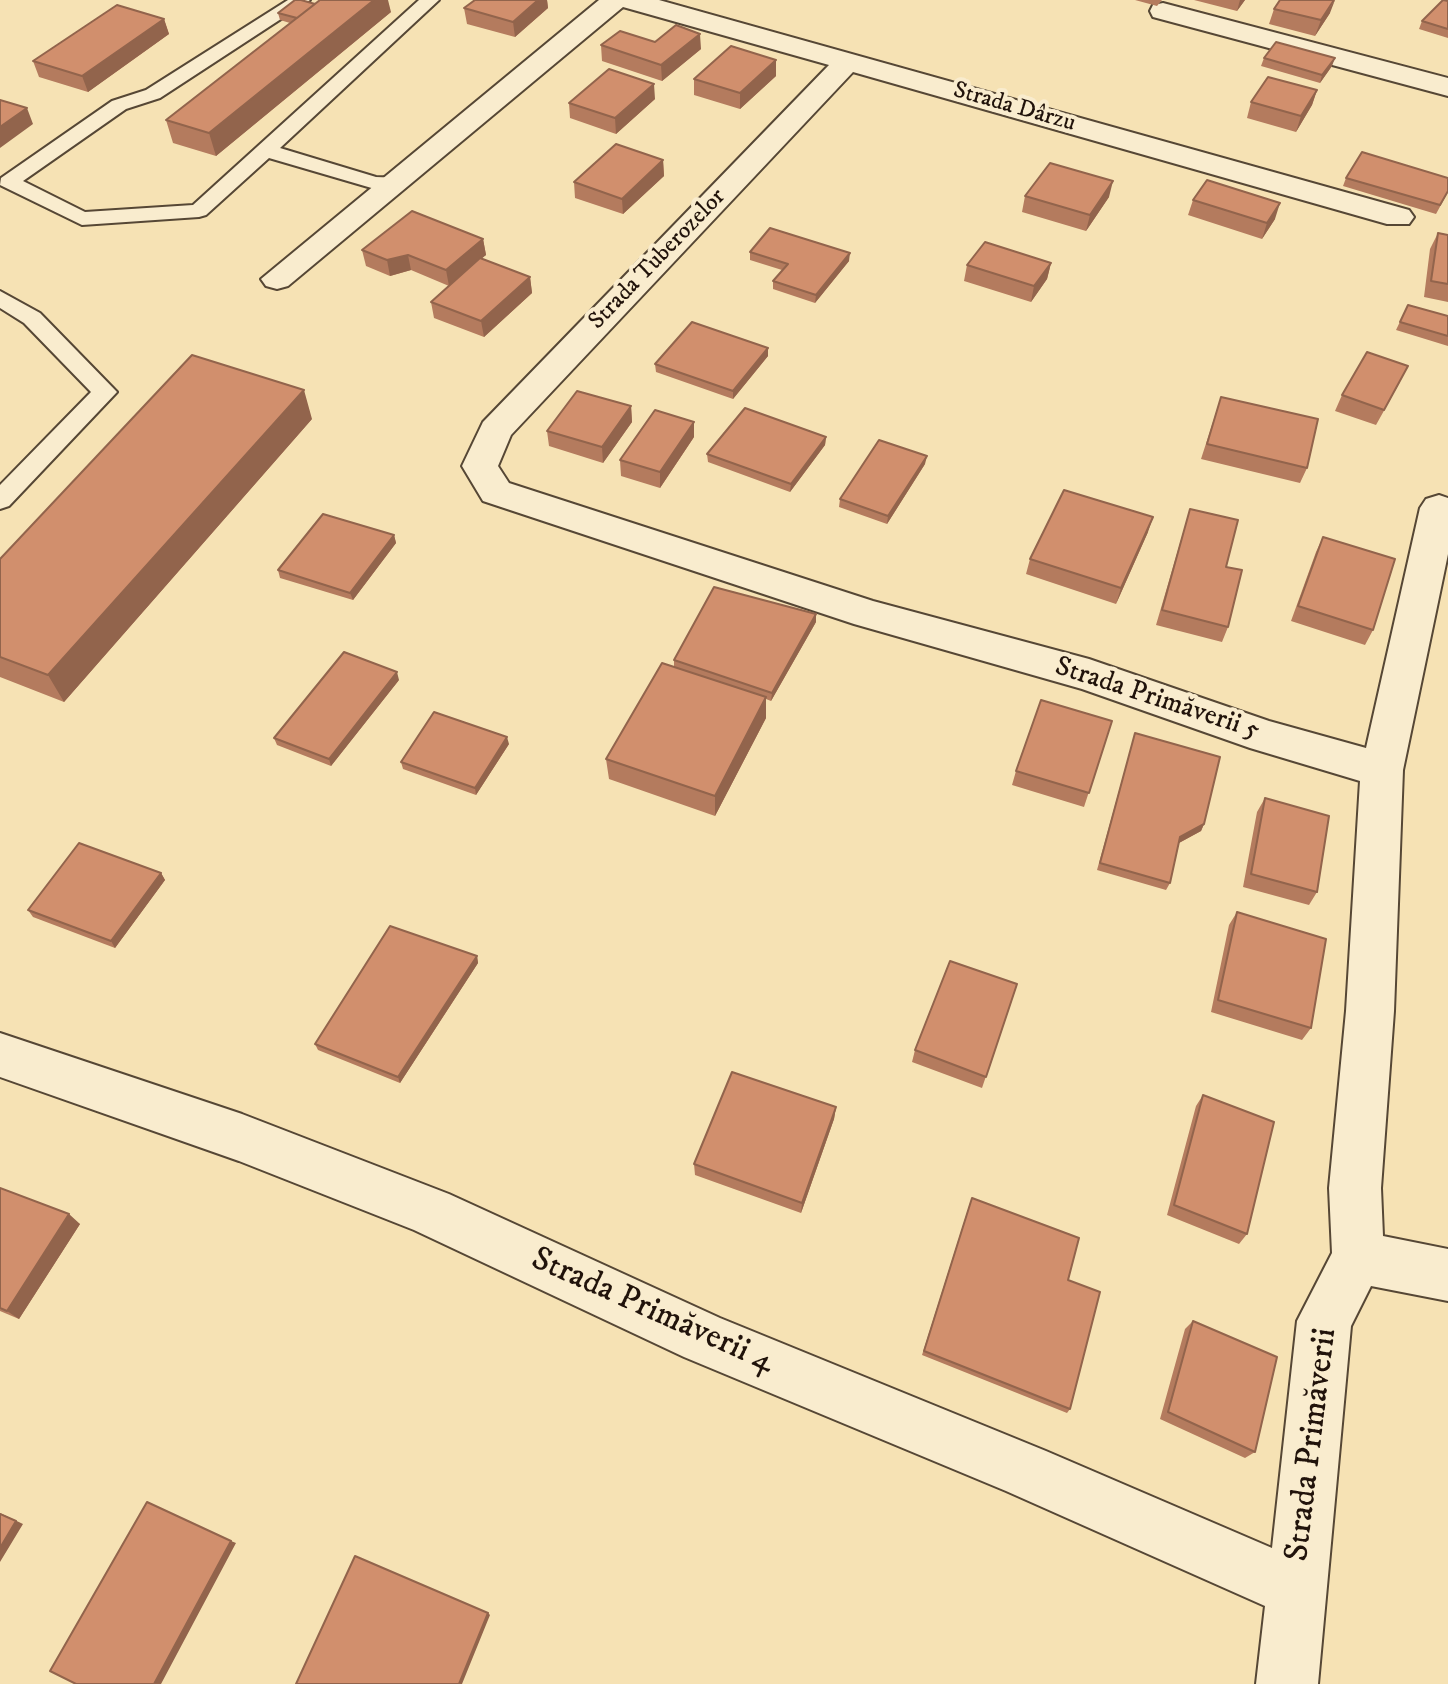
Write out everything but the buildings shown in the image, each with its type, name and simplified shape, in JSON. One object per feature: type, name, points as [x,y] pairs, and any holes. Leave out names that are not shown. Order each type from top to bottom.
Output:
[{"type":"street","points":[[277,279],[615,0]]},
{"type":"street","name":"Strada Dârzu","points":[[629,0],[1398,217]]},
{"type":"street","points":[[1163,11],[1448,87]]},
{"type":"street","name":"Strada Tuberozelor","points":[[480,466],[496,430],[848,61]]},
{"type":"street","name":"Strada Primăverii 5","points":[[480,466],[496,492],[868,614],[1089,675],[1265,736],[1382,770]]},
{"type":"street","points":[[1439,508],[1382,770],[1370,1011],[1355,1188],[1358,1257],[1448,1275]]},
{"type":"street","name":"Strada Primăverii 4","points":[[0,1055],[242,1138],[431,1212],[703,1338],[1026,1471],[1296,1589]]},
{"type":"street","name":"Strada Primăverii","points":[[1287,1684],[1324,1321],[1358,1257]]},
{"type":"lane","points":[[301,0],[153,94],[119,105],[8,182],[82,219],[199,211],[430,0]]},
{"type":"lane","points":[[266,150],[375,183],[394,182]]},
{"type":"lane","points":[[0,298],[32,318],[105,392],[0,500]]}]
